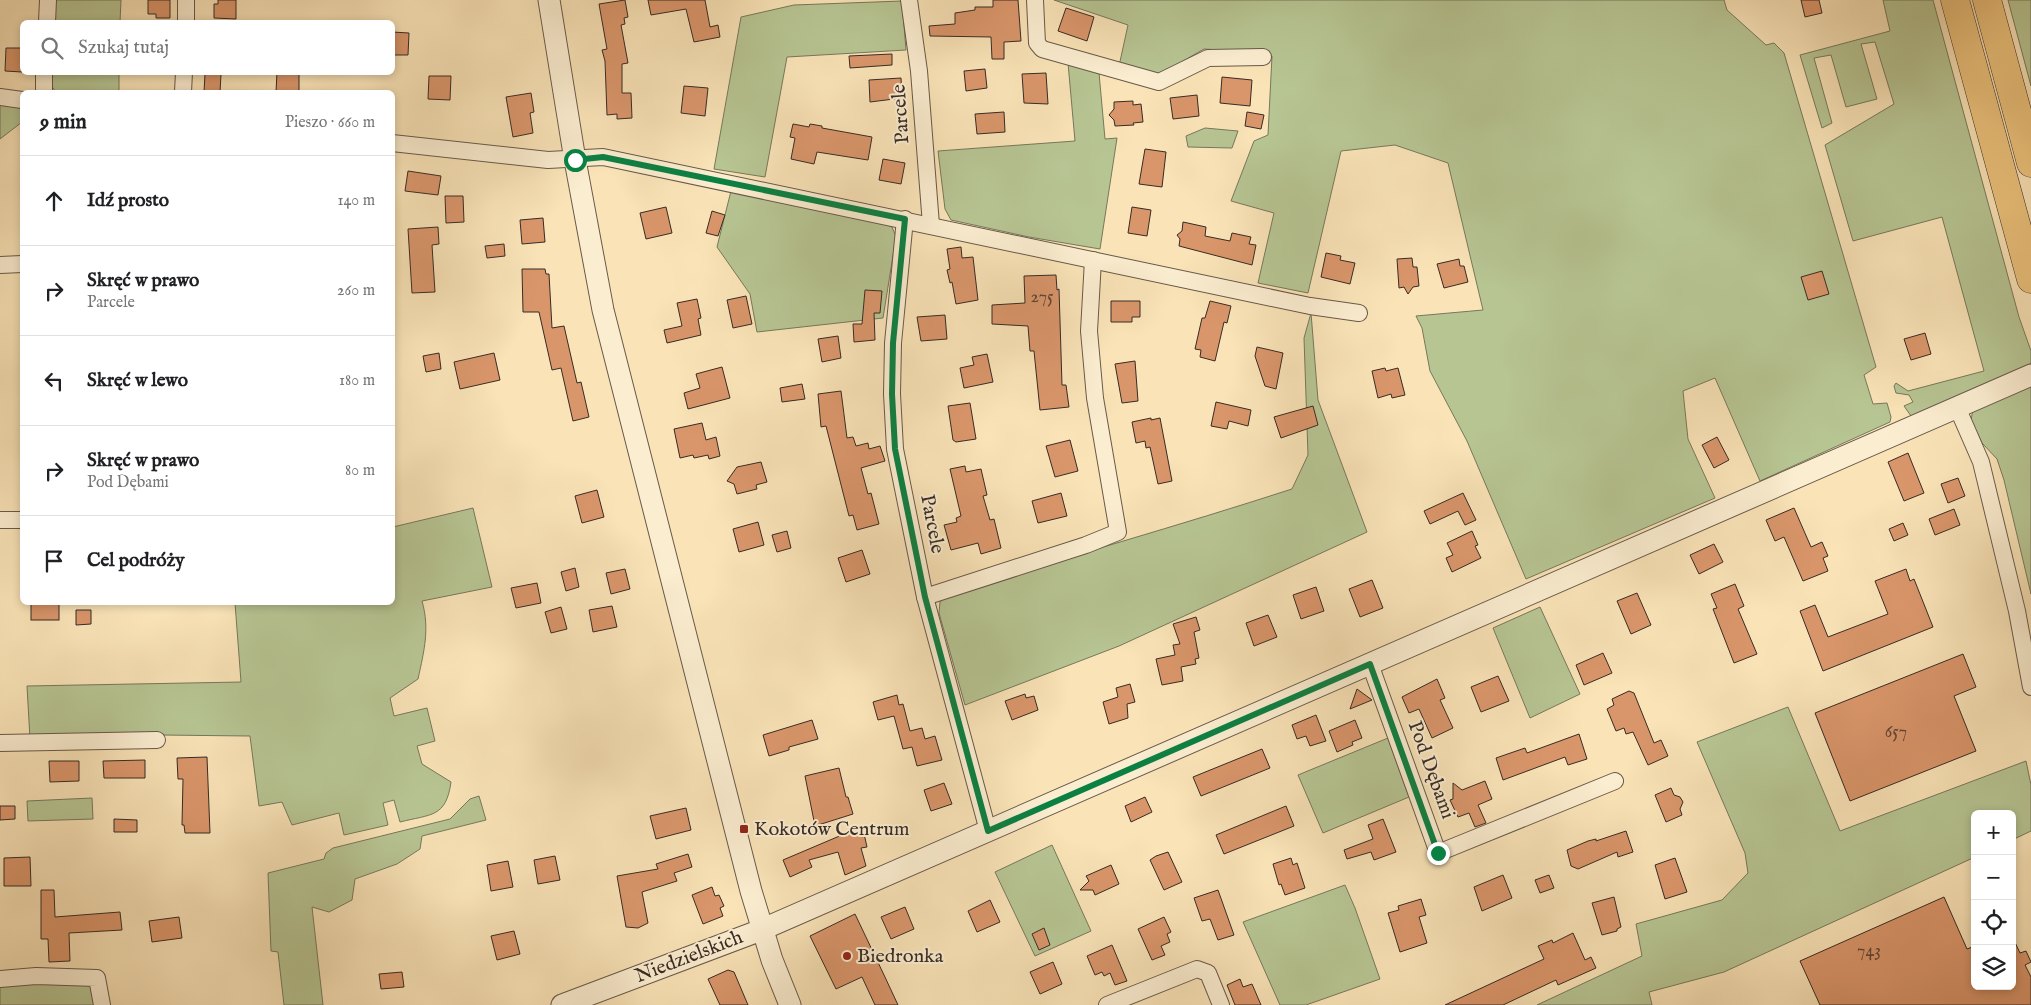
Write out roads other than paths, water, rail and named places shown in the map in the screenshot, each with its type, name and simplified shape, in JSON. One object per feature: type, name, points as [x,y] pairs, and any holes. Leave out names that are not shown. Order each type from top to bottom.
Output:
[{"type":"highway","points":[[1955,0],[2031,279]]},
{"type":"highway","points":[[1987,0],[2031,163]]},
{"type":"street","points":[[47,20],[48,0]]},
{"type":"street","points":[[186,0],[186,20]]},
{"type":"street","points":[[549,0],[575,160],[603,310],[761,930],[790,1005]]},
{"type":"street","name":"Parcele","points":[[910,0],[919,71],[931,225]]},
{"type":"street","points":[[1035,0],[1037,43],[1042,49],[1159,82],[1208,58],[1262,57]]},
{"type":"street","points":[[44,75],[44,90]]},
{"type":"street","points":[[183,90],[184,75]]},
{"type":"street","points":[[0,97],[20,100]]},
{"type":"street","points":[[395,143],[548,160],[603,157],[905,219],[1310,306],[1359,313]]},
{"type":"street","name":"Parcele","points":[[905,219],[893,343],[892,394],[895,449],[925,597],[988,831]]},
{"type":"street","points":[[925,597],[1086,545],[1118,532],[1096,398],[1089,331],[1093,260]]},
{"type":"street","points":[[0,264],[20,264]]},
{"type":"street","name":"Niedzielskich","points":[[562,1005],[761,930],[2031,375]]},
{"type":"street","points":[[1957,407],[1981,462],[2017,611],[2031,687]]},
{"type":"street","points":[[0,520],[20,520]]},
{"type":"street","name":"Pod Dębami","points":[[1370,664],[1438,853],[1615,781]]},
{"type":"street","points":[[0,743],[157,740]]},
{"type":"street","points":[[1107,1005],[1197,969],[1208,973],[1221,1005]]},
{"type":"street","points":[[0,978],[36,976],[96,978],[102,1005]]},
{"type":"place","name":"Kokotów Centrum","points":[[744,829]]},
{"type":"place","name":"Biedronka","points":[[847,956]]}]
